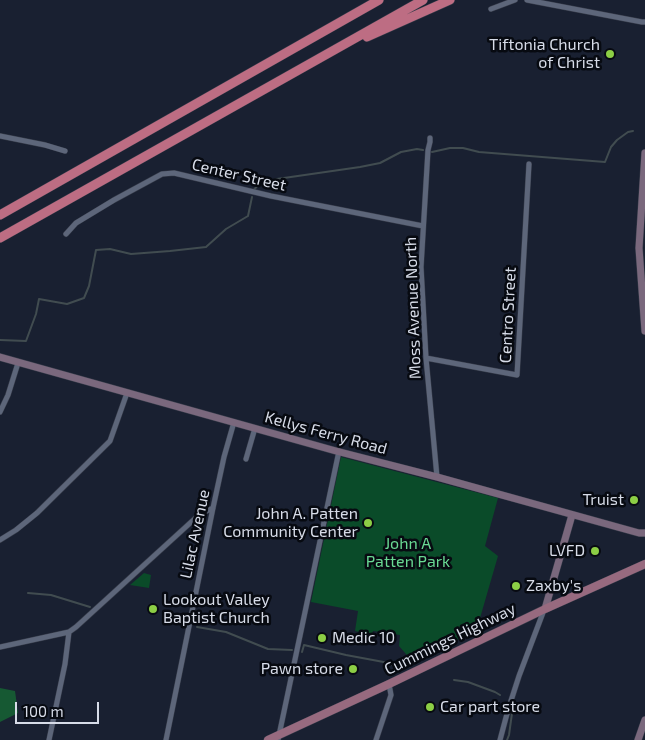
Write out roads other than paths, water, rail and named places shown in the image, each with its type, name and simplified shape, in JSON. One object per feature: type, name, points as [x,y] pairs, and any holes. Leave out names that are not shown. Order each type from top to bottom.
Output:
[{"type":"highway","points":[[0,215],[378,0]]},
{"type":"highway","points":[[0,238],[423,0]]},
{"type":"highway","points":[[315,61],[450,0]]},
{"type":"main road","name":"Cummings Highway","points":[[268,740],[278,737],[544,609],[645,564]]},
{"type":"street","points":[[491,9],[515,0]]},
{"type":"street","points":[[527,0],[645,22]]},
{"type":"street","points":[[0,136],[65,151]]},
{"type":"street","name":"Moss Avenue North","points":[[430,138],[421,267],[426,358],[437,477]]},
{"type":"street","points":[[645,153],[639,248],[645,331]]},
{"type":"street","name":"Centro Street","points":[[426,358],[517,375],[529,164]]},
{"type":"street","name":"Center Street","points":[[66,234],[76,223],[114,200],[162,174],[173,173],[271,196],[423,226]]},
{"type":"street","name":"Kellys Ferry Road","points":[[0,357],[572,515],[645,533]]},
{"type":"street","points":[[0,412],[8,395],[18,363]]},
{"type":"street","points":[[0,540],[16,530],[37,512],[110,441],[126,393]]},
{"type":"street","name":"Lilac Avenue","points":[[166,740],[213,508],[234,422]]},
{"type":"street","points":[[246,459],[255,428]]},
{"type":"street","points":[[278,737],[339,451]]},
{"type":"street","points":[[0,647],[68,632],[76,627],[200,514],[213,508]]},
{"type":"street","points":[[500,740],[519,676],[544,609],[572,515]]},
{"type":"street","points":[[49,740],[65,664],[68,632]]},
{"type":"street","points":[[376,740],[391,695],[389,684]]},
{"type":"street","points":[[638,740],[645,720]]},
{"type":"waterway","points":[[432,152],[450,148],[463,148],[479,152],[605,162],[611,147],[617,140],[628,132],[633,131]]},
{"type":"waterway","points":[[253,191],[258,185],[277,179],[360,167],[380,163],[401,152],[417,149],[423,150]]},
{"type":"waterway","points":[[0,340],[26,341],[36,314],[39,299],[67,304],[84,298],[89,286],[96,250],[110,249],[131,254],[206,247],[226,229],[248,216],[252,197]]},
{"type":"waterway","points":[[28,593],[51,595],[90,607]]},
{"type":"waterway","points":[[197,627],[226,632],[268,649],[292,650]]},
{"type":"waterway","points":[[302,652],[304,645],[389,663],[399,670]]},
{"type":"waterway","points":[[454,680],[468,682],[500,695]]},
{"type":"waterway","points":[[507,740],[513,706]]},
{"type":"place","name":"Tiftonia Church of Christ","points":[[610,54]]},
{"type":"place","name":"Truist","points":[[634,500]]},
{"type":"place","name":"John A. Patten Community Center","points":[[368,523]]},
{"type":"place","name":"LVFD","points":[[595,551]]},
{"type":"place","name":"Zaxby's","points":[[516,586]]},
{"type":"place","name":"Lookout Valley Baptist Church","points":[[153,609]]},
{"type":"place","name":"Medic 10","points":[[322,638]]},
{"type":"place","name":"Pawn store","points":[[353,669]]},
{"type":"place","name":"Car part store","points":[[430,707]]},
{"type":"park label","name":"John A Patten Park","points":[[408,553]]}]
